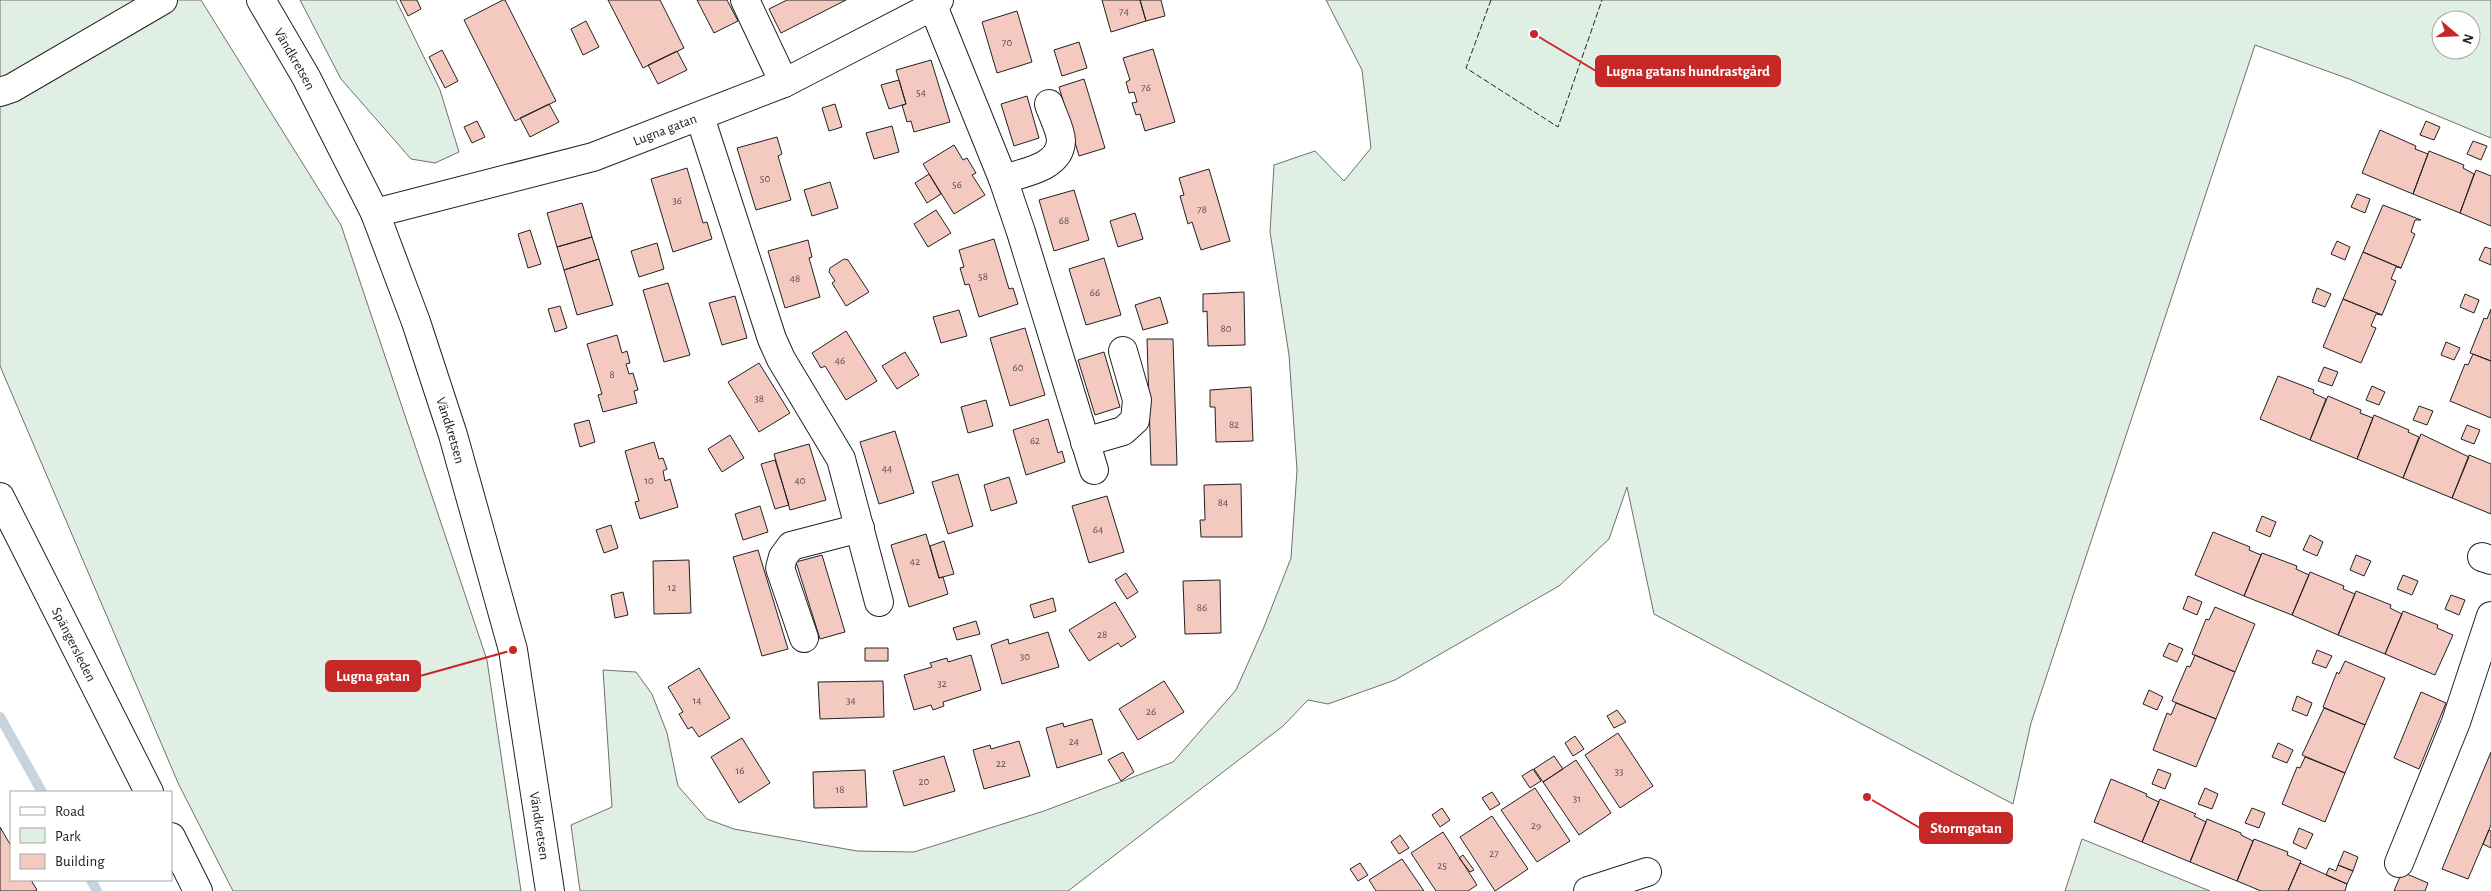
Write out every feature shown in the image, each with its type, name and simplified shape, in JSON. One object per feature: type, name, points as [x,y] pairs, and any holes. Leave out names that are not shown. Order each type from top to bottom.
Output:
[{"type":"street","points":[[4,94],[163,0]]},
{"type":"street","name":"Vändkretsen","points":[[261,0],[306,77],[375,213],[416,322],[453,435],[513,650],[550,891]]},
{"type":"street","points":[[745,0],[784,83]]},
{"type":"street","points":[[936,3],[1003,179],[1021,232],[1094,470]]},
{"type":"street","name":"Lugna gatan","points":[[375,213],[593,157],[700,117],[784,83],[936,3]]},
{"type":"street","points":[[1003,179],[1046,165],[1056,154],[1061,141],[1049,104]]},
{"type":"street","points":[[700,117],[772,339],[781,359],[841,459],[879,602]]},
{"type":"street","points":[[1085,442],[1123,430],[1135,420],[1137,400],[1123,351]]},
{"type":"street","name":"Spängersleden","points":[[0,496],[148,791]]},
{"type":"street","points":[[804,638],[780,568],[783,557],[791,546],[860,528]]},
{"type":"street","points":[[2399,863],[2456,722],[2491,616]]},
{"type":"street","points":[[172,839],[198,891]]},
{"type":"street","points":[[1588,891],[1647,872]]},
{"type":"green space","points":[[0,0],[201,0],[341,225],[487,660],[521,891],[233,891],[179,785],[0,366]]},
{"type":"green space","points":[[300,0],[396,0],[440,90],[459,152],[435,163],[411,159],[341,79]]},
{"type":"green space","points":[[1326,0],[2491,0],[2491,138],[2349,79],[2255,45],[2031,723],[2013,804],[1654,614],[1627,487],[1609,539],[1559,586],[1395,680],[1328,704],[1308,700],[1283,726],[1068,891],[580,891],[571,825],[612,807],[603,670],[636,672],[652,694],[667,733],[678,786],[707,819],[734,829],[857,851],[914,852],[1044,811],[1173,762],[1236,690],[1264,627],[1291,558],[1297,470],[1289,355],[1270,232],[1274,165],[1315,151],[1344,181],[1371,148],[1362,70]]},
{"type":"green space","points":[[2082,839],[2210,891],[2065,891]]},
{"type":"building","points":[[400,0],[417,0],[421,9],[408,16]]},
{"type":"building","points":[[505,0],[556,101],[515,121],[464,20]]},
{"type":"building","points":[[608,0],[660,0],[684,48],[643,68]]},
{"type":"building","points":[[697,0],[727,0],[738,21],[714,33]]},
{"type":"building","points":[[787,0],[846,0],[781,33],[769,9]]},
{"type":"building","points":[[1102,0],[1140,0],[1146,21],[1111,32]]},
{"type":"building","points":[[1140,0],[1161,0],[1165,16],[1146,21]]},
{"type":"building","points":[[1017,11],[1032,62],[997,73],[982,22]]},
{"type":"building","points":[[586,21],[599,47],[583,55],[571,29]]},
{"type":"building","points":[[1079,42],[1087,68],[1062,76],[1054,50]]},
{"type":"building","points":[[1153,49],[1175,122],[1145,131],[1140,114],[1136,115],[1132,103],[1137,102],[1134,92],[1129,93],[1126,82],[1130,80],[1123,58]]},
{"type":"building","points":[[442,50],[458,81],[445,88],[429,57]]},
{"type":"building","points":[[677,51],[687,70],[658,84],[648,65]]},
{"type":"building","points":[[931,60],[950,122],[914,132],[911,121],[907,122],[902,105],[906,104],[896,70]]},
{"type":"building","points":[[1084,79],[1105,148],[1079,156],[1059,87]]},
{"type":"building","points":[[899,80],[906,104],[889,109],[881,85]]},
{"type":"building","points":[[1027,96],[1039,138],[1014,146],[1001,104]]},
{"type":"building","points":[[549,104],[559,122],[530,137],[520,118]]},
{"type":"building","points":[[835,104],[842,127],[829,131],[822,108]]},
{"type":"building","points":[[477,121],[485,137],[472,143],[464,127]]},
{"type":"building","points":[[2426,121],[2440,127],[2434,140],[2420,135]]},
{"type":"building","points":[[892,126],[899,152],[874,159],[866,133]]},
{"type":"building","points":[[2380,130],[2416,146],[2415,149],[2428,154],[2413,194],[2362,173]]},
{"type":"building","points":[[777,137],[782,154],[778,156],[791,200],[756,210],[737,148]]},
{"type":"building","points":[[2473,141],[2487,146],[2481,160],[2467,154]]},
{"type":"building","points":[[954,145],[963,160],[967,158],[976,173],[972,175],[985,195],[954,214],[923,164]]},
{"type":"building","points":[[2429,151],[2464,165],[2463,168],[2474,174],[2460,213],[2413,194]]},
{"type":"building","points":[[687,168],[703,223],[707,222],[712,239],[673,252],[651,179]]},
{"type":"building","points":[[1209,169],[1230,241],[1201,250],[1192,222],[1188,224],[1180,196],[1184,195],[1179,178]]},
{"type":"building","points":[[2476,170],[2491,176],[2491,226],[2460,213]]},
{"type":"building","points":[[929,174],[941,194],[927,203],[915,183]]},
{"type":"building","points":[[830,182],[838,208],[812,216],[804,190]]},
{"type":"building","points":[[1074,190],[1089,240],[1054,251],[1039,200]]},
{"type":"building","points":[[2357,194],[2370,199],[2365,213],[2351,207]]},
{"type":"building","points":[[582,203],[592,237],[557,247],[547,213]]},
{"type":"building","points":[[2383,205],[2421,220],[2415,220],[2411,232],[2415,234],[2401,268],[2363,252]]},
{"type":"building","points":[[936,210],[951,233],[928,247],[914,224]]},
{"type":"building","points":[[1135,213],[1143,239],[1118,247],[1110,221]]},
{"type":"building","points":[[530,230],[541,264],[528,268],[518,234]]},
{"type":"building","points":[[592,237],[599,259],[564,270],[557,247]]},
{"type":"building","points":[[994,239],[1009,289],[1013,288],[1018,304],[979,317],[969,284],[965,285],[960,268],[964,267],[959,250]]},
{"type":"building","points":[[808,240],[812,257],[809,258],[820,297],[785,308],[768,251]]},
{"type":"building","points":[[2337,241],[2350,247],[2345,260],[2331,254]]},
{"type":"building","points":[[657,243],[664,269],[639,277],[631,251]]},
{"type":"building","points":[[2485,247],[2491,249],[2491,265],[2479,260]]},
{"type":"building","points":[[2363,252],[2401,268],[2396,267],[2391,279],[2396,281],[2382,315],[2343,299]]},
{"type":"building","points":[[1104,258],[1121,315],[1086,325],[1069,269]]},
{"type":"building","points":[[599,259],[613,305],[577,315],[564,270]]},
{"type":"building","points":[[844,259],[848,260],[869,292],[846,306],[832,283],[835,281],[829,272],[830,268]]},
{"type":"building","points":[[668,283],[690,355],[664,362],[643,290]]},
{"type":"building","points":[[2317,288],[2331,294],[2325,307],[2312,302]]},
{"type":"building","points":[[1244,292],[1245,345],[1208,346],[1207,311],[1203,312],[1203,294]]},
{"type":"building","points":[[2465,294],[2479,300],[2474,313],[2460,307]]},
{"type":"building","points":[[735,296],[747,338],[722,345],[709,303]]},
{"type":"building","points":[[1160,297],[1168,323],[1143,330],[1135,305]]},
{"type":"building","points":[[2343,299],[2382,315],[2376,314],[2371,326],[2376,328],[2361,363],[2323,347]]},
{"type":"building","points":[[560,306],[567,328],[555,332],[548,309]]},
{"type":"building","points":[[2491,309],[2491,361],[2470,353],[2484,318],[2487,319]]},
{"type":"building","points":[[959,310],[967,336],[941,343],[933,317]]},
{"type":"building","points":[[1025,328],[1045,395],[1010,406],[990,338]]},
{"type":"building","points":[[846,331],[877,381],[846,400],[825,366],[821,368],[812,353]]},
{"type":"building","points":[[617,335],[622,353],[627,351],[630,363],[626,364],[629,374],[633,373],[638,390],[634,391],[637,403],[603,412],[598,395],[602,394],[587,344]]},
{"type":"building","points":[[1147,339],[1173,339],[1177,465],[1151,465]]},
{"type":"building","points":[[2446,342],[2460,348],[2454,360],[2441,355]]},
{"type":"building","points":[[905,352],[919,375],[897,389],[882,366]]},
{"type":"building","points":[[1104,352],[1120,407],[1095,415],[1078,360]]},
{"type":"building","points":[[2473,354],[2491,361],[2491,418],[2450,401],[2465,364],[2468,365]]},
{"type":"building","points":[[759,363],[790,413],[759,432],[728,382]]},
{"type":"building","points":[[2324,367],[2338,372],[2332,386],[2318,381]]},
{"type":"building","points":[[2278,376],[2314,390],[2313,393],[2326,399],[2310,440],[2260,419]]},
{"type":"building","points":[[2372,386],[2385,392],[2379,405],[2366,400]]},
{"type":"building","points":[[1251,387],[1253,441],[1216,442],[1215,407],[1210,407],[1210,390]]},
{"type":"building","points":[[2328,396],[2361,410],[2360,413],[2373,418],[2357,459],[2310,440]]},
{"type":"building","points":[[986,400],[993,426],[968,433],[961,407]]},
{"type":"building","points":[[2419,406],[2433,411],[2427,425],[2413,420]]},
{"type":"building","points":[[2374,415],[2409,430],[2408,432],[2419,437],[2403,478],[2357,459]]},
{"type":"building","points":[[1048,419],[1058,453],[1062,451],[1065,462],[1026,475],[1013,430]]},
{"type":"building","points":[[589,420],[595,442],[580,447],[574,424]]},
{"type":"building","points":[[2467,425],[2480,430],[2474,444],[2461,439]]},
{"type":"building","points":[[895,431],[914,493],[879,504],[860,442]]},
{"type":"building","points":[[2421,434],[2469,457],[2452,498],[2403,478]]},
{"type":"building","points":[[730,435],[744,458],[722,472],[708,449]]},
{"type":"building","points":[[654,442],[659,459],[663,458],[667,469],[663,471],[665,481],[670,479],[678,507],[640,519],[635,502],[639,501],[625,451]]},
{"type":"building","points":[[809,444],[826,500],[790,510],[774,454]]},
{"type":"building","points":[[2469,455],[2491,464],[2491,514],[2452,498]]},
{"type":"building","points":[[775,460],[789,505],[775,509],[761,464]]},
{"type":"building","points":[[958,474],[973,526],[948,534],[932,482]]},
{"type":"building","points":[[1009,477],[1017,503],[991,511],[984,485]]},
{"type":"building","points":[[1241,484],[1242,537],[1201,537],[1200,520],[1205,520],[1204,485]]},
{"type":"building","points":[[1107,496],[1124,552],[1089,563],[1072,506]]},
{"type":"building","points":[[760,506],[768,532],[743,540],[735,514]]},
{"type":"building","points":[[2262,516],[2276,522],[2270,537],[2256,531]]},
{"type":"building","points":[[611,525],[618,548],[604,553],[596,530]]},
{"type":"building","points":[[2213,532],[2250,547],[2249,550],[2261,555],[2244,596],[2195,575]]},
{"type":"building","points":[[926,534],[939,578],[943,577],[948,594],[909,607],[891,545]]},
{"type":"building","points":[[2310,535],[2323,542],[2317,556],[2303,550]]},
{"type":"building","points":[[944,541],[954,574],[939,578],[930,546]]},
{"type":"building","points":[[758,550],[788,649],[762,656],[733,557]]},
{"type":"building","points":[[2262,553],[2297,566],[2296,569],[2309,575],[2292,615],[2244,596]]},
{"type":"building","points":[[822,555],[845,632],[820,639],[796,562]]},
{"type":"building","points":[[2356,555],[2371,561],[2364,576],[2350,570]]},
{"type":"building","points":[[689,560],[691,613],[654,614],[653,561]]},
{"type":"building","points":[[2310,572],[2344,586],[2343,589],[2355,594],[2338,635],[2292,615]]},
{"type":"building","points":[[1126,573],[1138,592],[1127,599],[1115,580]]},
{"type":"building","points":[[2403,575],[2418,581],[2412,595],[2397,589]]},
{"type":"building","points":[[1220,580],[1221,633],[1185,634],[1183,581]]},
{"type":"building","points":[[2356,591],[2391,605],[2390,608],[2402,614],[2385,654],[2338,635]]},
{"type":"building","points":[[623,592],[628,615],[615,618],[611,595]]},
{"type":"building","points":[[2451,595],[2465,600],[2459,615],[2445,609]]},
{"type":"building","points":[[2188,596],[2202,602],[2197,615],[2183,609]]},
{"type":"building","points":[[1053,598],[1056,611],[1034,618],[1030,605]]},
{"type":"building","points":[[1115,602],[1136,637],[1121,647],[1118,643],[1089,661],[1069,630]]},
{"type":"building","points":[[2215,607],[2255,624],[2235,672],[2192,654],[2206,619],[2209,620]]},
{"type":"building","points":[[2403,611],[2438,625],[2437,628],[2453,635],[2435,675],[2385,654]]},
{"type":"building","points":[[976,621],[980,634],[957,640],[953,628]]},
{"type":"building","points":[[1048,632],[1059,667],[1002,684],[991,645],[1008,639],[1009,644]]},
{"type":"building","points":[[2169,643],[2183,649],[2177,662],[2163,656]]},
{"type":"building","points":[[865,648],[888,648],[888,661],[865,661]]},
{"type":"building","points":[[2317,650],[2332,656],[2326,668],[2312,663]]},
{"type":"building","points":[[971,655],[981,690],[943,702],[944,706],[933,710],[931,705],[914,710],[904,675],[932,667],[930,663],[947,658],[948,662]]},
{"type":"building","points":[[2195,655],[2235,672],[2216,719],[2172,701],[2187,666],[2190,667]]},
{"type":"building","points":[[2345,661],[2385,678],[2365,725],[2323,707],[2337,672],[2339,674]]},
{"type":"building","points":[[699,668],[730,718],[699,737],[692,727],[688,729],[679,714],[683,712],[668,687]]},
{"type":"building","points":[[883,681],[884,717],[820,719],[818,682]]},
{"type":"building","points":[[1164,681],[1184,712],[1138,740],[1119,709]]},
{"type":"building","points":[[2149,690],[2163,697],[2157,710],[2143,704]]},
{"type":"building","points":[[2421,692],[2446,703],[2419,769],[2394,758]]},
{"type":"building","points":[[2297,696],[2312,703],[2307,716],[2292,710]]},
{"type":"building","points":[[2176,703],[2216,719],[2196,767],[2153,750],[2167,713],[2171,715]]},
{"type":"building","points":[[2324,708],[2365,725],[2345,773],[2302,755]]},
{"type":"building","points":[[1617,710],[1626,722],[1614,728],[1607,716]]},
{"type":"building","points":[[1092,719],[1102,754],[1057,768],[1046,728],[1063,723],[1064,727]]},
{"type":"building","points":[[1618,733],[1653,786],[1620,808],[1585,755]]},
{"type":"building","points":[[1575,736],[1584,749],[1573,756],[1565,743]]},
{"type":"building","points":[[742,738],[770,783],[739,803],[711,757]]},
{"type":"building","points":[[1019,741],[1030,776],[984,789],[973,750],[990,745],[991,749]]},
{"type":"building","points":[[2278,743],[2293,750],[2287,763],[2272,757]]},
{"type":"building","points":[[1123,752],[1134,772],[1121,781],[1108,760]]},
{"type":"building","points":[[2491,752],[2491,825],[2468,879],[2442,869]]},
{"type":"building","points":[[944,756],[955,791],[904,806],[893,771]]},
{"type":"building","points":[[1554,756],[1563,769],[1543,782],[1534,769]]},
{"type":"building","points":[[2305,757],[2345,773],[2325,822],[2282,804],[2297,767],[2300,768]]},
{"type":"building","points":[[1576,760],[1611,813],[1579,835],[1543,782]]},
{"type":"building","points":[[1533,769],[1541,781],[1530,788],[1522,776]]},
{"type":"building","points":[[2158,769],[2171,774],[2165,789],[2152,784]]},
{"type":"building","points":[[865,770],[867,807],[814,808],[813,772]]},
{"type":"building","points":[[2111,779],[2147,794],[2146,796],[2159,802],[2142,842],[2094,822]]},
{"type":"building","points":[[1535,788],[1570,841],[1537,862],[1501,810]]},
{"type":"building","points":[[2205,788],[2218,794],[2212,809],[2198,804]]},
{"type":"building","points":[[1492,792],[1500,804],[1490,810],[1482,798]]},
{"type":"building","points":[[2160,799],[2196,814],[2194,816],[2206,822],[2190,862],[2142,842]]},
{"type":"building","points":[[1442,808],[1450,820],[1440,827],[1432,815]]},
{"type":"building","points":[[2252,808],[2265,813],[2259,828],[2245,823]]},
{"type":"building","points":[[1492,816],[1528,869],[1495,891],[1460,837]]},
{"type":"building","points":[[2207,819],[2241,833],[2241,835],[2253,841],[2237,881],[2190,862]]},
{"type":"building","points":[[0,827],[10,844],[10,881],[32,881],[37,890],[0,891]]},
{"type":"building","points":[[2299,828],[2313,834],[2306,849],[2293,843]]},
{"type":"building","points":[[2489,830],[2491,831],[2491,848],[2483,844]]},
{"type":"building","points":[[1443,832],[1477,885],[1468,891],[1436,891],[1411,853]]},
{"type":"building","points":[[1400,835],[1409,848],[1399,854],[1391,842]]},
{"type":"building","points":[[2254,839],[2288,852],[2287,855],[2301,861],[2288,891],[2261,891],[2237,881]]},
{"type":"building","points":[[2344,851],[2358,857],[2353,871],[2338,865]]},
{"type":"building","points":[[1463,855],[1474,870],[1470,872],[1459,858]]},
{"type":"building","points":[[1402,859],[1424,891],[1376,891],[1369,880]]},
{"type":"building","points":[[1360,863],[1368,875],[1358,881],[1350,869]]},
{"type":"building","points":[[2300,863],[2347,884],[2345,891],[2288,891]]},
{"type":"building","points":[[2338,865],[2353,871],[2347,884],[2326,875],[2329,868],[2336,871]]},
{"type":"building","points":[[2402,872],[2428,883],[2425,891],[2394,891]]},
{"type":"waterway","points":[[0,717],[41,791]]},
{"type":"waterway","points":[[92,881],[97,891]]},
{"type":"fence","points":[[1491,0],[1466,68],[1558,127],[1602,0]]},
{"type":"place","name":"Lugna gatans hundrastgård","points":[[1534,34]]},
{"type":"place","name":"Lugna gatan","points":[[513,650]]},
{"type":"place","name":"Stormgatan","points":[[1867,797]]}]
